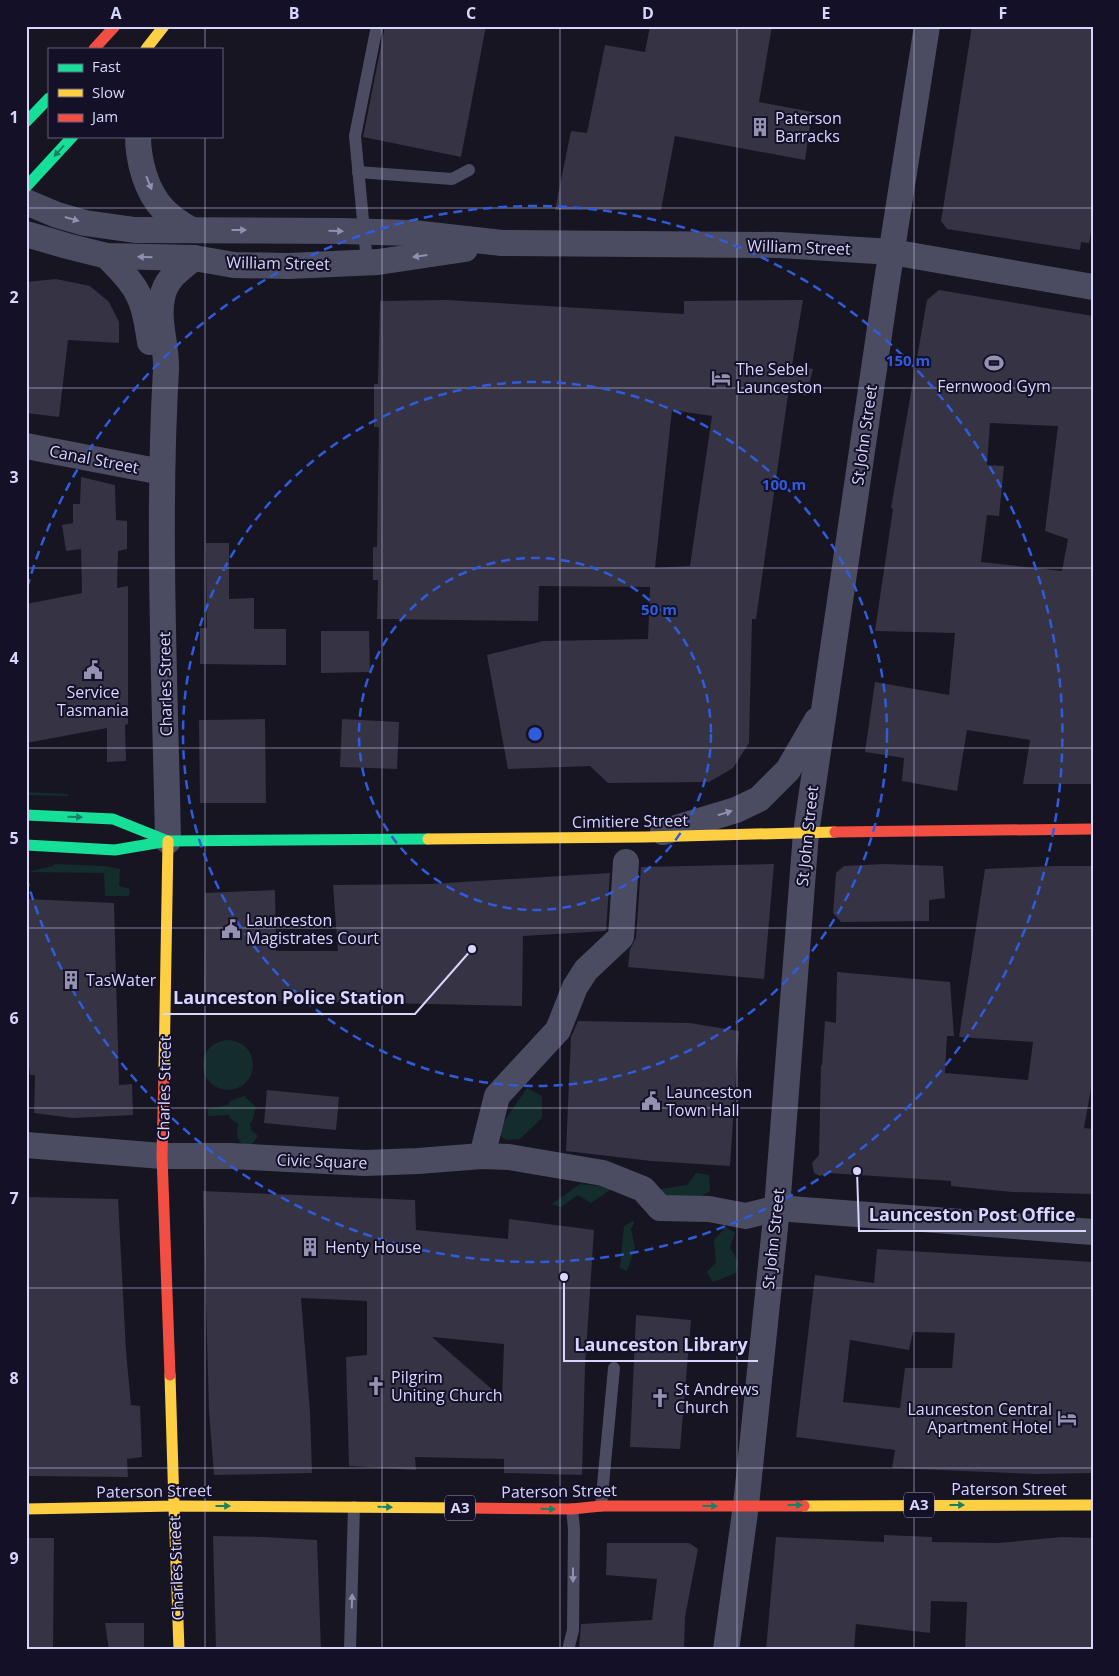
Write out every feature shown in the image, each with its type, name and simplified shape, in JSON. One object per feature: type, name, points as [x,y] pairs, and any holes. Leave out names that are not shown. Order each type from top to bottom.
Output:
[{"type":"main road","points":[[95,48],[115,26]]},
{"type":"main road","points":[[26,122],[48,99]]},
{"type":"main road","points":[[26,187],[71,138]]},
{"type":"main road","name":"Cimitiere Street","points":[[26,815],[113,819],[168,841]]},
{"type":"main road","name":"Cimitiere Street","points":[[26,845],[115,850],[168,841],[645,837],[1093,829]]},
{"type":"main road","name":"Charles Street","points":[[168,841],[162,1156],[180,1650]]},
{"type":"main road","name":"Paterson Street","points":[[26,1509],[174,1506],[572,1509],[601,1506],[1093,1505]]},
{"type":"street","name":"St John Street","points":[[726,1650],[746,1505],[777,1208],[806,833],[927,26]]},
{"type":"street","points":[[138,138],[146,178],[155,198],[163,210],[191,230]]},
{"type":"street","name":"William Street","points":[[26,202],[57,215],[85,223],[135,230],[363,232],[413,234],[502,243],[780,245],[892,252],[1093,287]]},
{"type":"street","name":"William Street","points":[[26,234],[107,256],[194,258],[234,266],[288,266],[367,262],[502,243]]},
{"type":"street","name":"Charles Street","points":[[107,256],[132,284],[144,311],[163,407]]},
{"type":"street","name":"Charles Street","points":[[168,841],[162,472],[166,367],[160,311],[168,281],[194,258]]},
{"type":"street","name":"Canal Street","points":[[26,446],[162,472]]},
{"type":"street","points":[[645,837],[736,810],[759,799],[788,770],[824,710]]},
{"type":"street","points":[[482,1156],[497,1096],[558,1030],[575,987],[586,970],[621,937],[626,862]]},
{"type":"street","name":"Civic Square","points":[[26,1145],[162,1156],[230,1156],[365,1163],[482,1156],[509,1157],[603,1172],[643,1190],[660,1208],[709,1209],[746,1216],[777,1208],[1093,1232]]},
{"type":"lane","points":[[367,262],[355,136],[377,26]]},
{"type":"lane","points":[[358,172],[452,179],[469,170]]},
{"type":"lane","points":[[601,1506],[614,1368]]},
{"type":"lane","points":[[350,1650],[354,1507]]},
{"type":"lane","points":[[568,1650],[573,1630],[574,1529],[572,1509]]},
{"type":"green space","points":[[26,792],[68,794],[68,796],[26,795]]},
{"type":"green space","points":[[55,864],[104,866],[120,869],[119,886],[130,889],[129,896],[105,896],[104,873],[28,872]]},
{"type":"green space","points":[[233,1040],[246,1047],[252,1055],[252,1075],[246,1083],[238,1089],[223,1090],[210,1083],[204,1075],[203,1060],[210,1047],[218,1041]]},
{"type":"green space","points":[[527,1088],[542,1096],[542,1118],[520,1139],[506,1140],[496,1133]]},
{"type":"green space","points":[[244,1096],[256,1107],[252,1122],[250,1123],[251,1130],[258,1136],[250,1147],[243,1147],[237,1136],[238,1124],[229,1115],[208,1116],[208,1109],[229,1105],[230,1101]]},
{"type":"green space","points":[[696,1173],[709,1175],[710,1191],[697,1199],[660,1202],[660,1189],[687,1185]]},
{"type":"green space","points":[[610,1181],[613,1188],[591,1203],[578,1195],[561,1207],[552,1204],[580,1184],[599,1186]]},
{"type":"green space","points":[[633,1221],[631,1229],[635,1248],[627,1271],[620,1268],[624,1226]]},
{"type":"green space","points":[[726,1227],[735,1233],[730,1247],[738,1262],[736,1273],[713,1282],[707,1272],[716,1263],[714,1240]]},
{"type":"building","points":[[385,26],[486,26],[461,157],[363,137]]},
{"type":"building","points":[[650,26],[772,26],[759,102],[812,112],[805,160],[675,136],[661,210],[555,210],[571,131],[587,133],[605,45],[645,52]]},
{"type":"building","points":[[972,26],[1093,26],[1093,221],[1089,243],[1081,242],[1080,250],[947,229],[941,221]]},
{"type":"building","points":[[56,279],[90,286],[109,302],[119,322],[119,343],[68,340],[59,417],[26,413],[26,282]]},
{"type":"building","points":[[939,290],[1093,316],[1093,784],[1023,784],[1030,740],[967,730],[957,791],[902,781],[904,758],[865,752],[875,682],[949,695],[955,633],[875,631],[893,509],[891,508],[927,300]],"holes":[[[990,423],[1058,426],[1045,531],[1068,539],[1062,571],[981,562],[987,515],[999,516],[1004,466],[987,465]]]},
{"type":"building","points":[[446,300],[684,314],[684,301],[803,300],[792,365],[813,369],[806,396],[789,388],[756,619],[752,619],[749,743],[733,768],[709,782],[608,783],[590,766],[508,769],[487,655],[543,641],[648,639],[650,587],[539,586],[538,621],[377,619],[378,580],[373,580],[373,547],[377,547],[379,427],[374,427],[374,384],[378,384],[380,301]],"holes":[[[672,410],[712,416],[690,566],[655,568]]]},
{"type":"building","points":[[81,477],[115,485],[116,520],[127,521],[127,549],[118,551],[117,588],[128,586],[128,724],[125,725],[126,761],[107,762],[107,728],[26,743],[26,604],[82,593],[81,549],[66,551],[62,525],[73,523],[73,504],[80,504]]},
{"type":"building","points":[[206,543],[229,543],[229,599],[254,598],[254,629],[286,629],[286,665],[200,664],[200,628],[207,628]]},
{"type":"building","points":[[321,631],[369,631],[370,672],[321,673]]},
{"type":"building","points":[[265,719],[266,803],[200,803],[199,720]]},
{"type":"building","points":[[342,719],[399,722],[397,769],[340,767]]},
{"type":"building","points":[[774,864],[764,979],[628,967],[630,949],[636,938],[641,867]]},
{"type":"building","points":[[884,864],[943,866],[945,898],[929,900],[929,921],[841,922],[833,913],[836,873],[844,866]]},
{"type":"building","points":[[1093,866],[1093,1077],[1084,1128],[1093,1129],[1093,1194],[1012,1192],[951,1186],[951,1181],[828,1173],[820,1176],[814,1173],[812,1163],[819,1155],[821,1065],[825,1021],[836,1023],[837,972],[950,982],[954,1036],[947,1036],[945,1073],[1028,1080],[1033,1042],[959,1037],[985,869]]},
{"type":"building","points":[[610,873],[606,931],[523,936],[522,1006],[290,1001],[204,1003],[205,893],[275,890],[276,951],[338,951],[333,885],[430,884]]},
{"type":"building","name":"TasWater","points":[[26,899],[114,903],[119,1085],[132,1084],[133,1115],[73,1118],[34,1113],[35,1075],[30,1075],[28,1057],[26,1057]]},
{"type":"building","name":"Launceston Town Hall","points":[[578,1021],[690,1023],[739,1031],[730,1166],[651,1161],[566,1151],[571,1037]]},
{"type":"building","points":[[267,1090],[339,1097],[336,1130],[264,1123]]},
{"type":"building","points":[[203,1191],[415,1200],[416,1230],[508,1239],[509,1219],[594,1230],[585,1367],[582,1475],[504,1473],[504,1459],[415,1457],[416,1470],[349,1466],[346,1357],[367,1355],[367,1301],[301,1298],[310,1411],[312,1473],[214,1475],[209,1411]],"holes":[[[432,1337],[504,1344],[502,1398]]]},
{"type":"building","points":[[26,1197],[118,1199],[126,1351],[131,1405],[140,1406],[142,1457],[127,1459],[128,1477],[26,1476]]},
{"type":"building","points":[[877,1249],[1093,1262],[1093,1473],[1037,1474],[892,1468],[895,1450],[796,1437],[815,1275],[874,1283]],"holes":[[[913,1332],[955,1333],[952,1368],[905,1368],[900,1408],[843,1402],[850,1340],[909,1350]]]},
{"type":"building","points":[[636,1315],[691,1320],[680,1449],[630,1447]]},
{"type":"building","points":[[884,1535],[932,1537],[932,1542],[998,1543],[1062,1537],[1093,1538],[1093,1650],[965,1650],[967,1602],[931,1601],[930,1633],[856,1624],[854,1650],[766,1650],[776,1537],[884,1542]]},
{"type":"building","points":[[213,1536],[317,1540],[321,1650],[216,1650]]},
{"type":"building","points":[[26,1538],[54,1538],[53,1650],[26,1650]]},
{"type":"building","points":[[607,1543],[689,1543],[698,1549],[685,1617],[684,1650],[579,1650],[581,1624],[652,1620],[657,1579],[606,1575]]},
{"type":"building","points":[[105,1623],[144,1623],[144,1650],[109,1650]]},
{"type":"traffic: fast","points":[[26,122],[48,99]]},
{"type":"traffic: fast","points":[[26,187],[71,138]]},
{"type":"traffic: fast","points":[[26,815],[113,819],[168,841]]},
{"type":"traffic: fast","points":[[26,845],[115,850],[168,841],[428,839]]},
{"type":"traffic: slow","points":[[147,48],[164,26]]},
{"type":"traffic: slow","points":[[428,839],[645,837],[835,832]]},
{"type":"traffic: slow","points":[[164,1070],[168,841]]},
{"type":"traffic: slow","points":[[26,1509],[174,1506],[170,1375]]},
{"type":"traffic: slow","points":[[804,1506],[1093,1505]]},
{"type":"traffic: slow","points":[[179,1650],[174,1506],[467,1508]]},
{"type":"traffic: jam","points":[[95,48],[115,26]]},
{"type":"traffic: jam","points":[[835,832],[1093,829]]},
{"type":"traffic: jam","points":[[164,1070],[162,1156],[170,1375]]},
{"type":"traffic: jam","points":[[467,1508],[572,1509],[601,1506],[804,1506]]},
{"type":"place","name":"Paterson Barracks","points":[[760,127]]},
{"type":"place","name":"Fernwood Gym","points":[[994,363]]},
{"type":"place","name":"The Sebel Launceston","points":[[721,378]]},
{"type":"place","name":"Service Tasmania","points":[[93,670]]},
{"type":"place","name":"Launceston Magistrates Court","points":[[231,929]]},
{"type":"place","name":"Launceston Police Station","points":[[472,949]]},
{"type":"place","name":"TasWater","points":[[71,980]]},
{"type":"place","name":"Launceston Town Hall","points":[[651,1101]]},
{"type":"place","name":"Launceston Post Office","points":[[857,1171]]},
{"type":"place","name":"Henty House","points":[[310,1247]]},
{"type":"place","name":"Launceston Library","points":[[564,1277]]},
{"type":"place","name":"Pilgrim Uniting Church","points":[[376,1386]]},
{"type":"place","name":"St Andrews Church","points":[[660,1398]]},
{"type":"place","name":"Launceston Central Apartment Hotel","points":[[1067,1418]]}]
